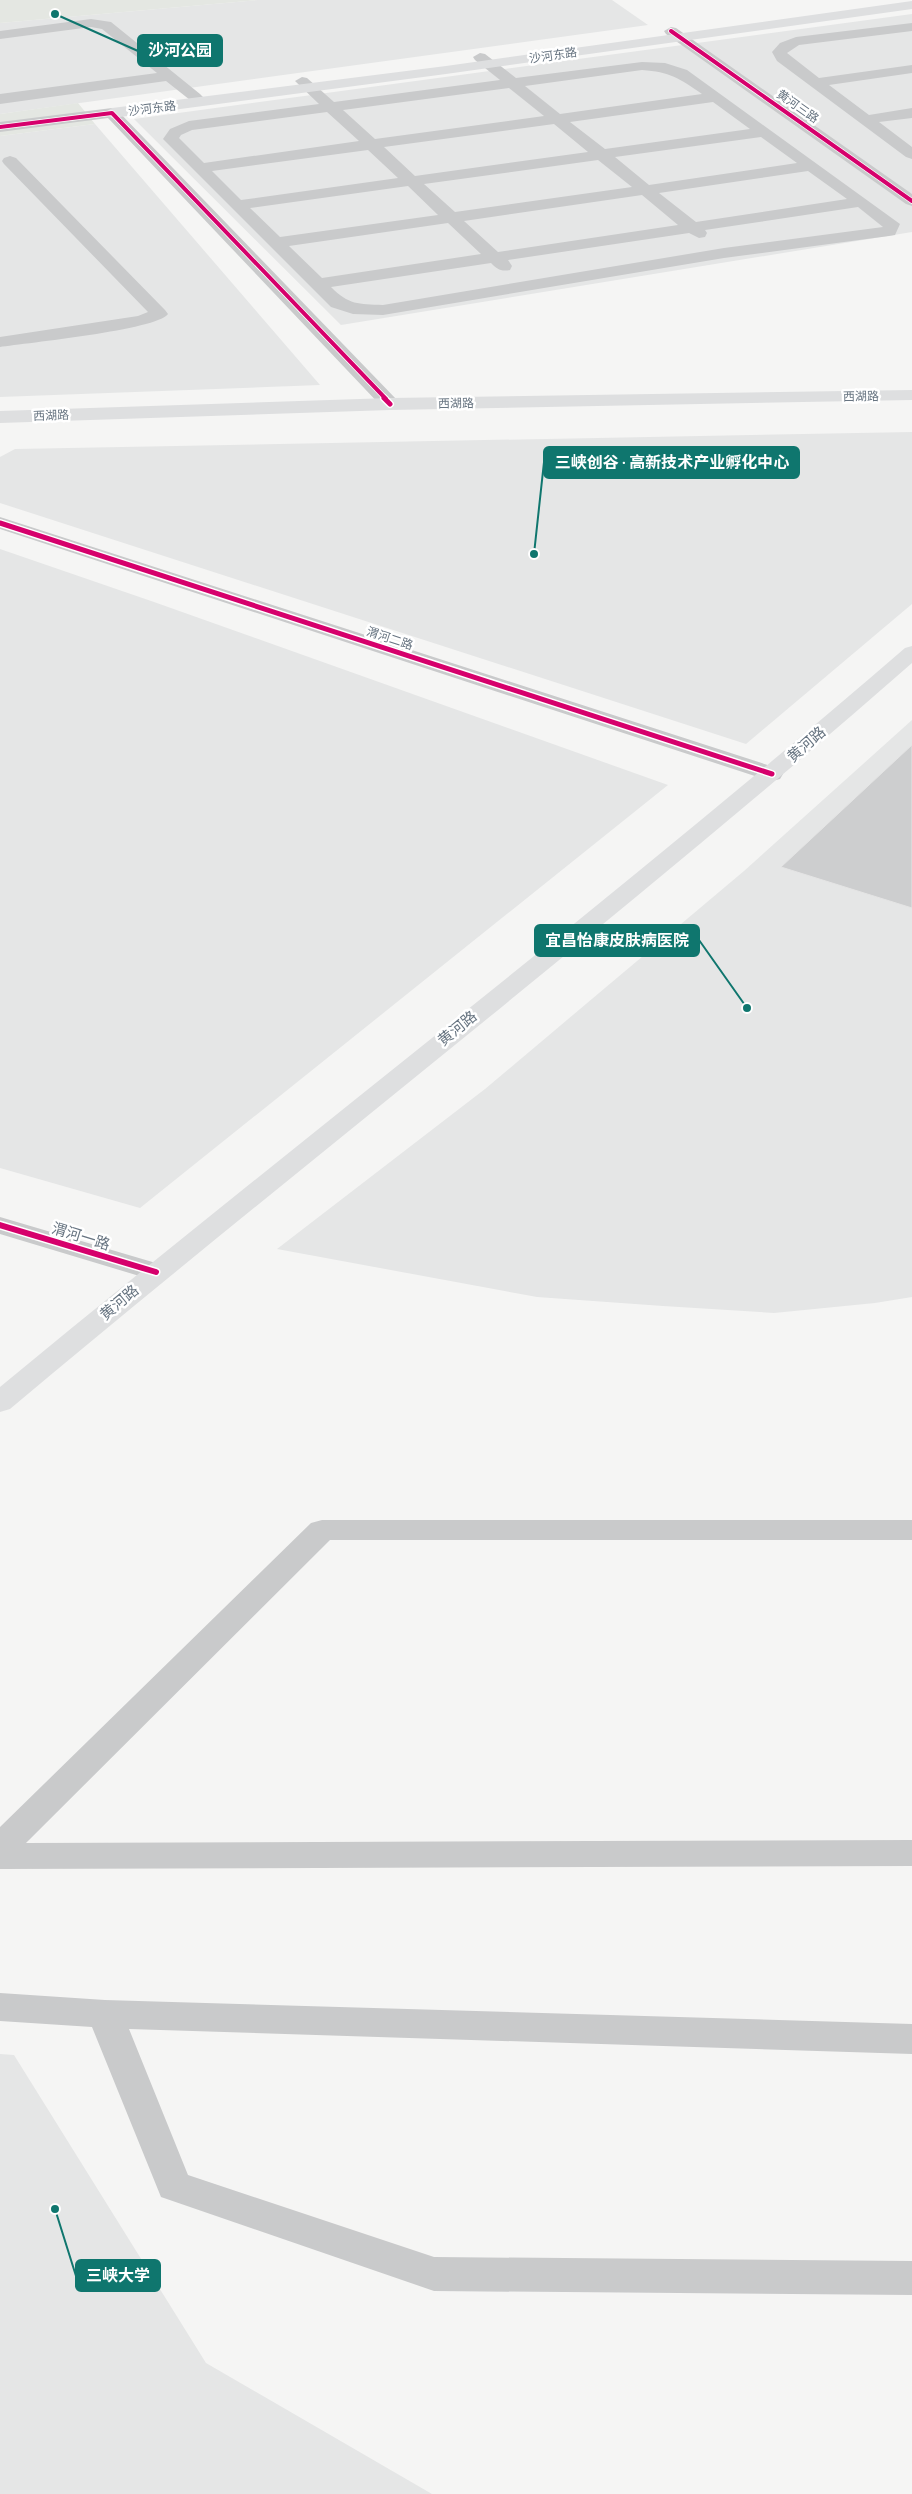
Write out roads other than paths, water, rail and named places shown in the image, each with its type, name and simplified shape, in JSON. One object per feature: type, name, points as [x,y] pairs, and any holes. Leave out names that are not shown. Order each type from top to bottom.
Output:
[{"type":"main road","name":"沙河东路","points":[[676,34],[891,0]]},
{"type":"main road","name":"沙河东路","points":[[112,113],[195,97],[912,5]]},
{"type":"main road","name":"沙河东路","points":[[112,113],[305,84]]},
{"type":"main road","name":"西湖路","points":[[0,417],[390,404],[912,395]]},
{"type":"main road","name":"西湖路","points":[[0,432],[404,421],[723,416]]},
{"type":"main road","name":"黄河路","points":[[0,1402],[156,1272],[772,774],[912,652]]},
{"type":"street","points":[[0,35],[91,23],[106,25],[195,97]]},
{"type":"street","points":[[910,29],[796,41],[785,46],[779,52],[782,58],[912,154]]},
{"type":"street","name":"黄河三路","points":[[676,34],[912,201]]},
{"type":"street","points":[[484,60],[724,253]]},
{"type":"street","points":[[642,66],[666,67],[682,73],[716,97],[892,224],[889,231],[724,253],[383,310],[353,309],[337,303],[171,139],[175,132],[188,126],[642,66]]},
{"type":"street","points":[[815,83],[912,70]]},
{"type":"street","points":[[0,99],[170,76]]},
{"type":"street","points":[[305,84],[527,287]]},
{"type":"street","points":[[200,168],[716,97]]},
{"type":"street","points":[[0,127],[112,113],[390,404]]},
{"type":"street","points":[[864,120],[912,113]]},
{"type":"street","points":[[238,205],[764,132]]},
{"type":"street","points":[[0,134],[5,162],[159,314],[142,321],[0,342]]},
{"type":"street","points":[[276,243],[812,166]]},
{"type":"street","points":[[318,284],[861,202]]},
{"type":"street","name":"渭河二路","points":[[0,523],[772,774]]},
{"type":"street","name":"渭河一路","points":[[0,1225],[156,1272]]},
{"type":"street","points":[[0,1848],[322,1530],[912,1530]]},
{"type":"street","points":[[0,1856],[912,1854]]},
{"type":"street","points":[[0,2007],[105,2014],[912,2039]]},
{"type":"street","points":[[105,2014],[174,2186],[434,2274],[912,2278]]},
{"type":"place","name":"沙河公园","points":[[55,14]]},
{"type":"place","name":"三峡创谷 · 高新技术产业孵化中心","points":[[534,554]]},
{"type":"place","name":"宜昌怡康皮肤病医院","points":[[747,1008]]},
{"type":"place","name":"三峡大学","points":[[55,2209]]}]
